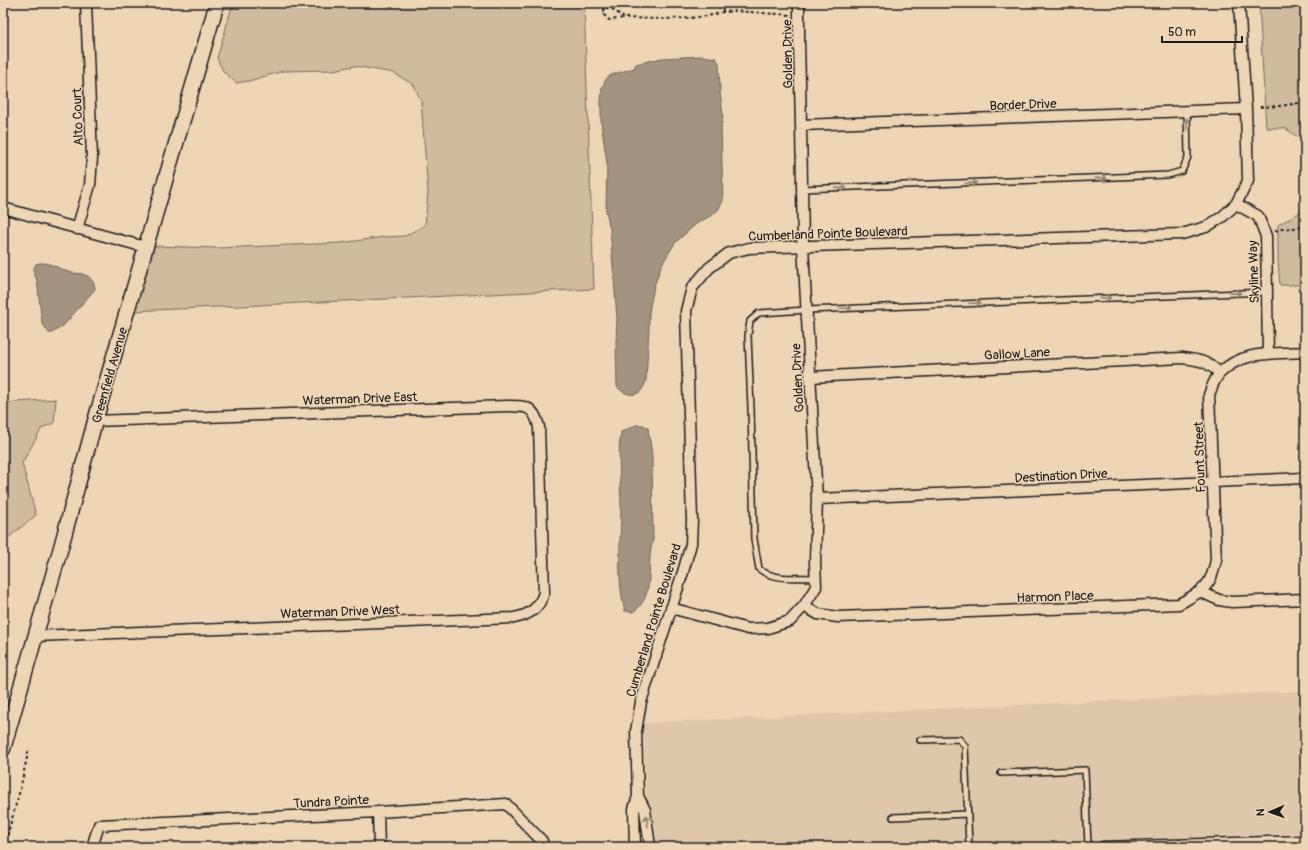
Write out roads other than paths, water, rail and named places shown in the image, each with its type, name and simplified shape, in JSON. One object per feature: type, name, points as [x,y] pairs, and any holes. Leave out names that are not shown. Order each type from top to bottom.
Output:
[{"type":"main road","name":"Greenfield Avenue","points":[[4,740],[63,540],[95,421],[145,247],[217,3]]},
{"type":"street","name":"Alto Court","points":[[77,229],[90,184],[92,158],[86,3]]},
{"type":"street","name":"Golden Drive","points":[[671,608],[748,628],[768,628],[790,621],[804,606],[816,587],[817,499],[803,246],[799,3]]},
{"type":"street","name":"Cumberland Pointe Boulevard","points":[[635,847],[634,809],[638,796],[636,731],[638,718],[641,702],[691,544],[692,520],[686,311],[692,288],[709,268],[729,253],[749,248],[1182,234],[1206,227],[1236,204],[1248,181],[1246,109],[1239,3]]},
{"type":"street","name":"Border Drive","points":[[802,125],[1246,109]]},
{"type":"street","name":"Skyline Way","points":[[1236,204],[1258,216],[1266,236],[1268,354]]},
{"type":"street","points":[[3,208],[145,247]]},
{"type":"street","points":[[1268,354],[1305,352]]},
{"type":"street","name":"Fount Street","points":[[1201,592],[1208,584],[1214,572],[1216,560],[1209,395],[1214,382],[1220,373],[1236,360],[1252,355],[1268,354]]},
{"type":"street","name":"Gallow Lane","points":[[810,377],[1182,358],[1201,360],[1220,373]]},
{"type":"street","name":"Waterman Drive East","points":[[95,421],[523,406],[529,408],[534,413],[539,427],[541,502]]},
{"type":"street","name":"Destination Drive","points":[[817,499],[1305,478]]},
{"type":"street","name":"Waterman Drive West","points":[[35,636],[507,619],[524,616],[537,606],[542,599],[544,592],[541,502]]},
{"type":"street","points":[[1201,592],[1219,600],[1232,602],[1305,599]]},
{"type":"street","name":"Harmon Place","points":[[804,606],[818,614],[838,617],[1179,604],[1201,592]]},
{"type":"street","name":"Cumberland Pointe Boulevard","points":[[638,796],[645,810],[650,847]]},
{"type":"street","name":"Tundra Pointe","points":[[92,847],[99,825],[378,812],[506,804],[542,841],[542,847]]},
{"type":"street","points":[[378,812],[379,847]]},
{"type":"street","points":[[1103,847],[1286,844],[1305,841]]},
{"type":"lane","points":[[802,189],[1168,175],[1182,171],[1188,158],[1187,111]]},
{"type":"lane","points":[[816,578],[780,577],[764,573],[759,569],[754,539],[748,336],[750,321],[758,313],[1267,292]]},
{"type":"lane","points":[[920,740],[959,739],[965,746],[969,847]]},
{"type":"lane","points":[[1001,773],[1085,770],[1088,847]]},
{"type":"lane","points":[[892,817],[968,814]]}]
